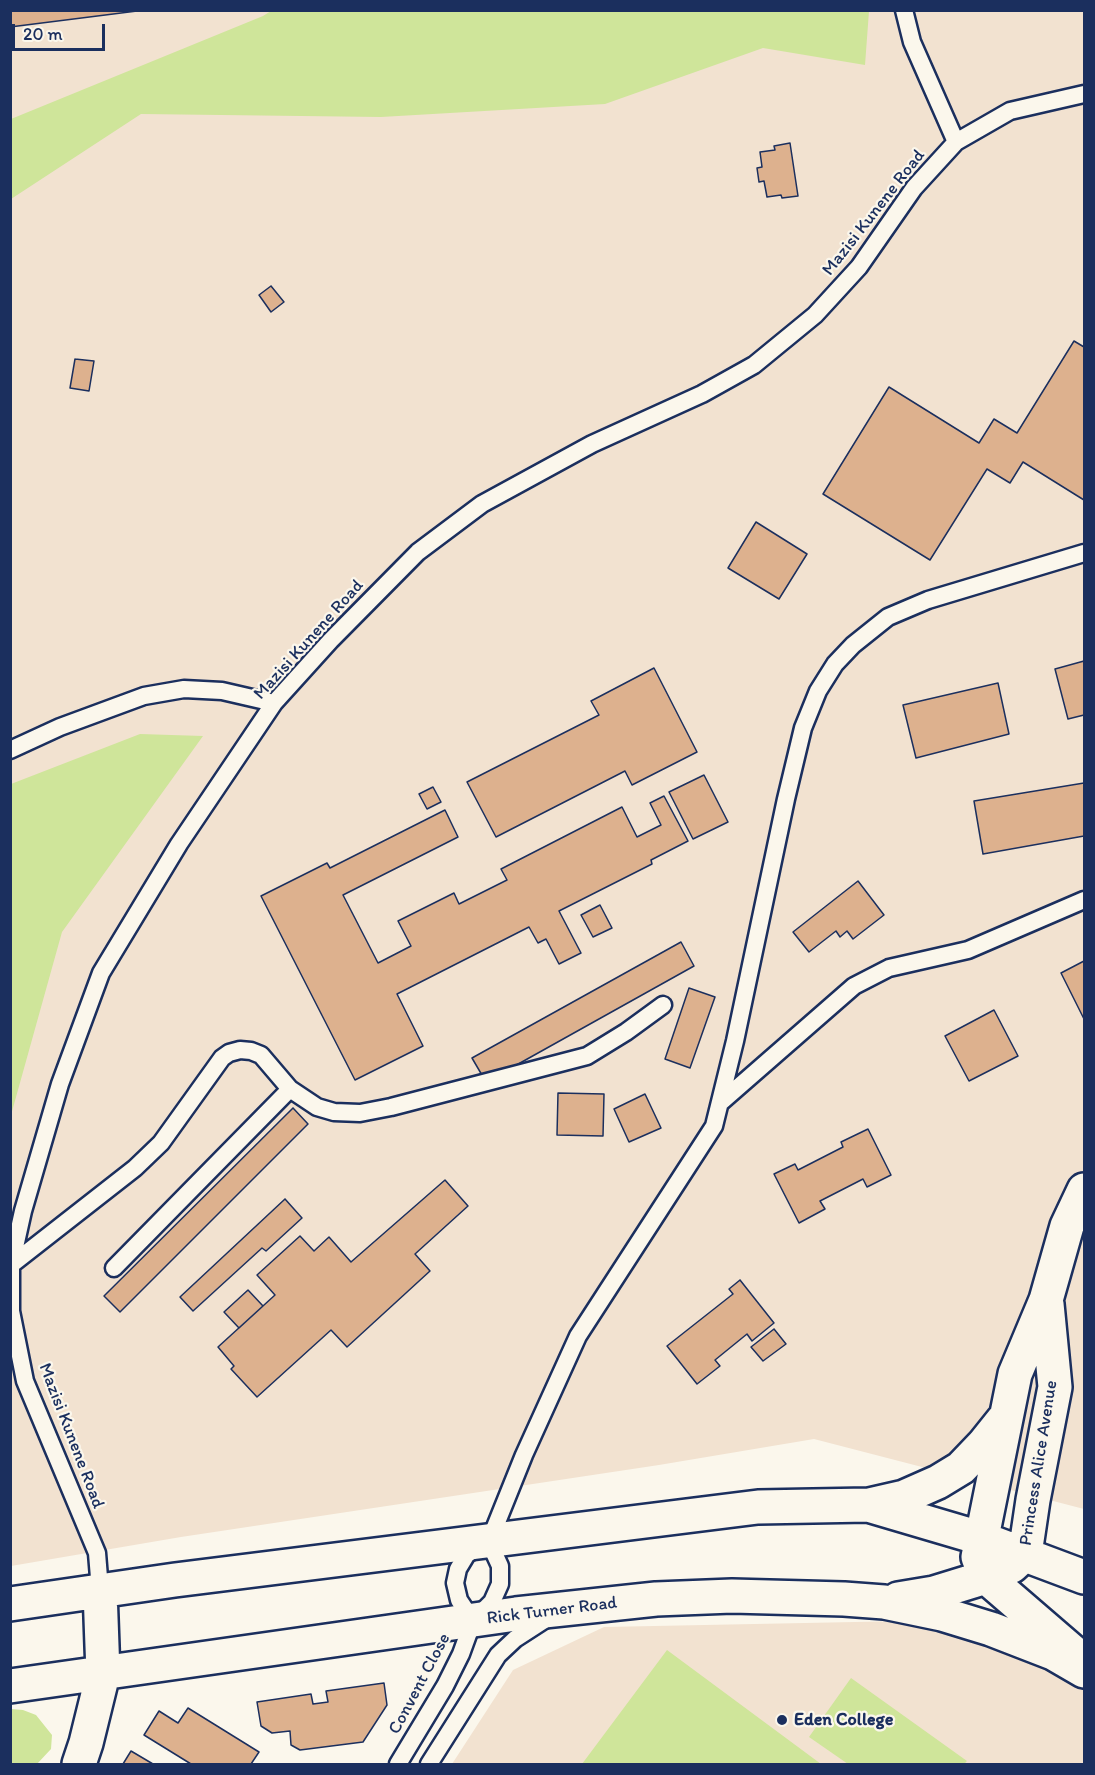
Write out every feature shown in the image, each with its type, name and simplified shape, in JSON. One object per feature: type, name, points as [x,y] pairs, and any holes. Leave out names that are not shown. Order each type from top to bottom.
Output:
[{"type":"main road","name":"Princess Alice Avenue","points":[[986,1577],[978,1557],[980,1538],[1015,1374],[1046,1300],[1067,1226],[1084,1190]]},
{"type":"main road","name":"Princess Alice Avenue","points":[[1025,1554],[1055,1387],[1046,1300]]},
{"type":"main road","points":[[10,1604],[100,1590],[758,1507],[868,1505],[904,1497],[946,1478],[961,1468],[984,1446],[1006,1416]]},
{"type":"main road","points":[[868,1505],[980,1538],[1084,1577]]},
{"type":"main road","points":[[884,1602],[934,1593],[986,1577],[1011,1566],[1025,1554]]},
{"type":"main road","points":[[986,1577],[1084,1661]]},
{"type":"main road","points":[[79,1764],[103,1674],[100,1590]]},
{"type":"main road","name":"Rick Turner Road","points":[[10,1686],[562,1609],[656,1599],[732,1596],[884,1602],[942,1614],[991,1629],[1053,1653],[1084,1671]]},
{"type":"lane","points":[[904,10],[912,42],[956,142]]},
{"type":"lane","name":"Mazisi Kunene Road","points":[[100,1590],[97,1553],[25,1380],[11,1311],[12,1265],[23,1211],[60,1084],[101,973],[179,844],[274,703],[331,640],[418,552],[482,504],[592,444],[702,394],[754,364],[815,315],[859,267],[914,188],[956,142],[1010,111],[1084,94]]},
{"type":"lane","points":[[489,1542],[524,1455],[578,1336],[714,1126],[786,799],[803,728],[818,691],[835,664],[853,645],[888,617],[928,600],[1084,553]]},
{"type":"lane","points":[[10,750],[60,726],[144,696],[184,689],[222,691],[274,703]]},
{"type":"lane","points":[[720,1103],[854,986],[889,968],[968,950],[1084,900]]},
{"type":"lane","points":[[12,1265],[135,1168],[161,1143],[222,1058],[229,1053],[251,1050],[261,1055],[290,1089],[317,1107],[334,1112],[360,1113],[587,1056],[626,1032],[663,1005]]},
{"type":"lane","points":[[114,1268],[290,1089]]},
{"type":"lane","name":"Convent Close","points":[[398,1764],[445,1686],[461,1654],[473,1621],[492,1602],[500,1584],[500,1566],[489,1542],[467,1554],[458,1569],[455,1583],[459,1600],[473,1621]]},
{"type":"lane","points":[[429,1764],[498,1655],[515,1639],[562,1609]]},
{"type":"shaded area","points":[[11,11],[1084,11],[1084,1509],[814,1439],[659,1465],[181,1537],[11,1566]]},
{"type":"shaded area","name":"Eden College","points":[[905,1621],[1073,1669],[1084,1676],[1084,1764],[452,1764],[513,1670],[604,1627]]},
{"type":"green space","points":[[271,11],[869,11],[865,65],[763,48],[605,104],[381,117],[141,114],[11,199],[11,119]]},
{"type":"green space","points":[[140,734],[203,736],[62,932],[11,1115],[11,784]]},
{"type":"green space","points":[[667,1650],[821,1764],[582,1764]]},
{"type":"green space","points":[[851,1678],[967,1761],[964,1764],[848,1764],[809,1737]]},
{"type":"green space","points":[[11,1709],[23,1710],[36,1715],[52,1735],[51,1749],[37,1764],[11,1764]]},
{"type":"building","points":[[10,10],[145,10],[10,27]]},
{"type":"building","points":[[790,143],[798,196],[767,197],[764,181],[759,182],[757,168],[762,167],[760,152],[775,150],[774,146]]},
{"type":"building","points":[[271,286],[284,302],[271,312],[259,295]]},
{"type":"building","points":[[1074,341],[1084,347],[1084,500],[1023,462],[1010,483],[987,469],[930,560],[823,494],[889,387],[979,443],[994,419],[1017,433]]},
{"type":"building","points":[[75,359],[94,361],[89,391],[70,388]]},
{"type":"building","points":[[756,522],[807,554],[779,599],[728,568]]},
{"type":"building","points":[[1084,661],[1084,715],[1068,719],[1055,669]]},
{"type":"building","points":[[654,668],[697,752],[632,785],[625,771],[496,837],[467,782],[599,715],[591,701]]},
{"type":"building","points":[[998,683],[1009,734],[916,758],[903,705]]},
{"type":"building","points":[[704,775],[728,822],[693,839],[669,792]]},
{"type":"building","points":[[1084,783],[1084,836],[983,854],[974,801]]},
{"type":"building","points":[[433,787],[441,802],[427,809],[419,794]]},
{"type":"building","points":[[664,796],[688,841],[651,860],[652,864],[559,911],[581,953],[559,964],[546,939],[538,943],[529,927],[397,994],[423,1046],[355,1080],[261,896],[327,863],[330,868],[445,810],[458,837],[343,895],[378,963],[411,946],[398,921],[454,893],[459,904],[507,880],[501,869],[622,807],[637,837],[661,825],[650,803]]},
{"type":"building","points":[[858,881],[884,915],[853,939],[847,931],[840,937],[836,931],[809,952],[793,932]]},
{"type":"building","points":[[600,905],[612,928],[593,937],[581,915]]},
{"type":"building","points":[[681,942],[694,966],[486,1082],[472,1058]]},
{"type":"building","points":[[1084,961],[1084,1019],[1061,973]]},
{"type":"building","points":[[689,988],[715,997],[690,1068],[665,1059]]},
{"type":"building","points":[[994,1010],[1018,1056],[969,1081],[945,1036]]},
{"type":"building","points":[[558,1093],[604,1094],[603,1136],[557,1135]]},
{"type":"building","points":[[645,1094],[661,1128],[629,1142],[614,1109]]},
{"type":"building","points":[[293,1108],[308,1124],[120,1312],[104,1296]]},
{"type":"building","points":[[868,1129],[891,1175],[867,1187],[863,1179],[820,1201],[825,1209],[799,1223],[774,1174],[795,1164],[798,1170],[843,1147],[841,1142]]},
{"type":"building","points":[[445,1180],[468,1206],[415,1254],[430,1271],[347,1347],[331,1330],[257,1397],[231,1369],[234,1366],[218,1347],[275,1295],[257,1275],[300,1236],[314,1251],[329,1237],[351,1262]]},
{"type":"building","points":[[285,1199],[302,1218],[266,1251],[262,1248],[193,1311],[180,1297]]},
{"type":"building","points":[[740,1280],[774,1323],[752,1341],[747,1334],[715,1360],[720,1366],[697,1384],[667,1346],[733,1294],[729,1289]]},
{"type":"building","points":[[248,1290],[263,1306],[239,1328],[224,1312]]},
{"type":"building","points":[[774,1329],[786,1344],[763,1361],[751,1347]]},
{"type":"building","points":[[384,1683],[387,1705],[363,1742],[300,1750],[291,1745],[290,1731],[272,1733],[261,1726],[257,1702],[311,1694],[313,1704],[328,1702],[326,1691]]},
{"type":"building","points":[[188,1708],[259,1752],[251,1764],[191,1764],[144,1735],[159,1711],[178,1723]]},
{"type":"building","points":[[131,1751],[153,1764],[123,1764]]},
{"type":"place","name":"Eden College","points":[[782,1720]]}]
